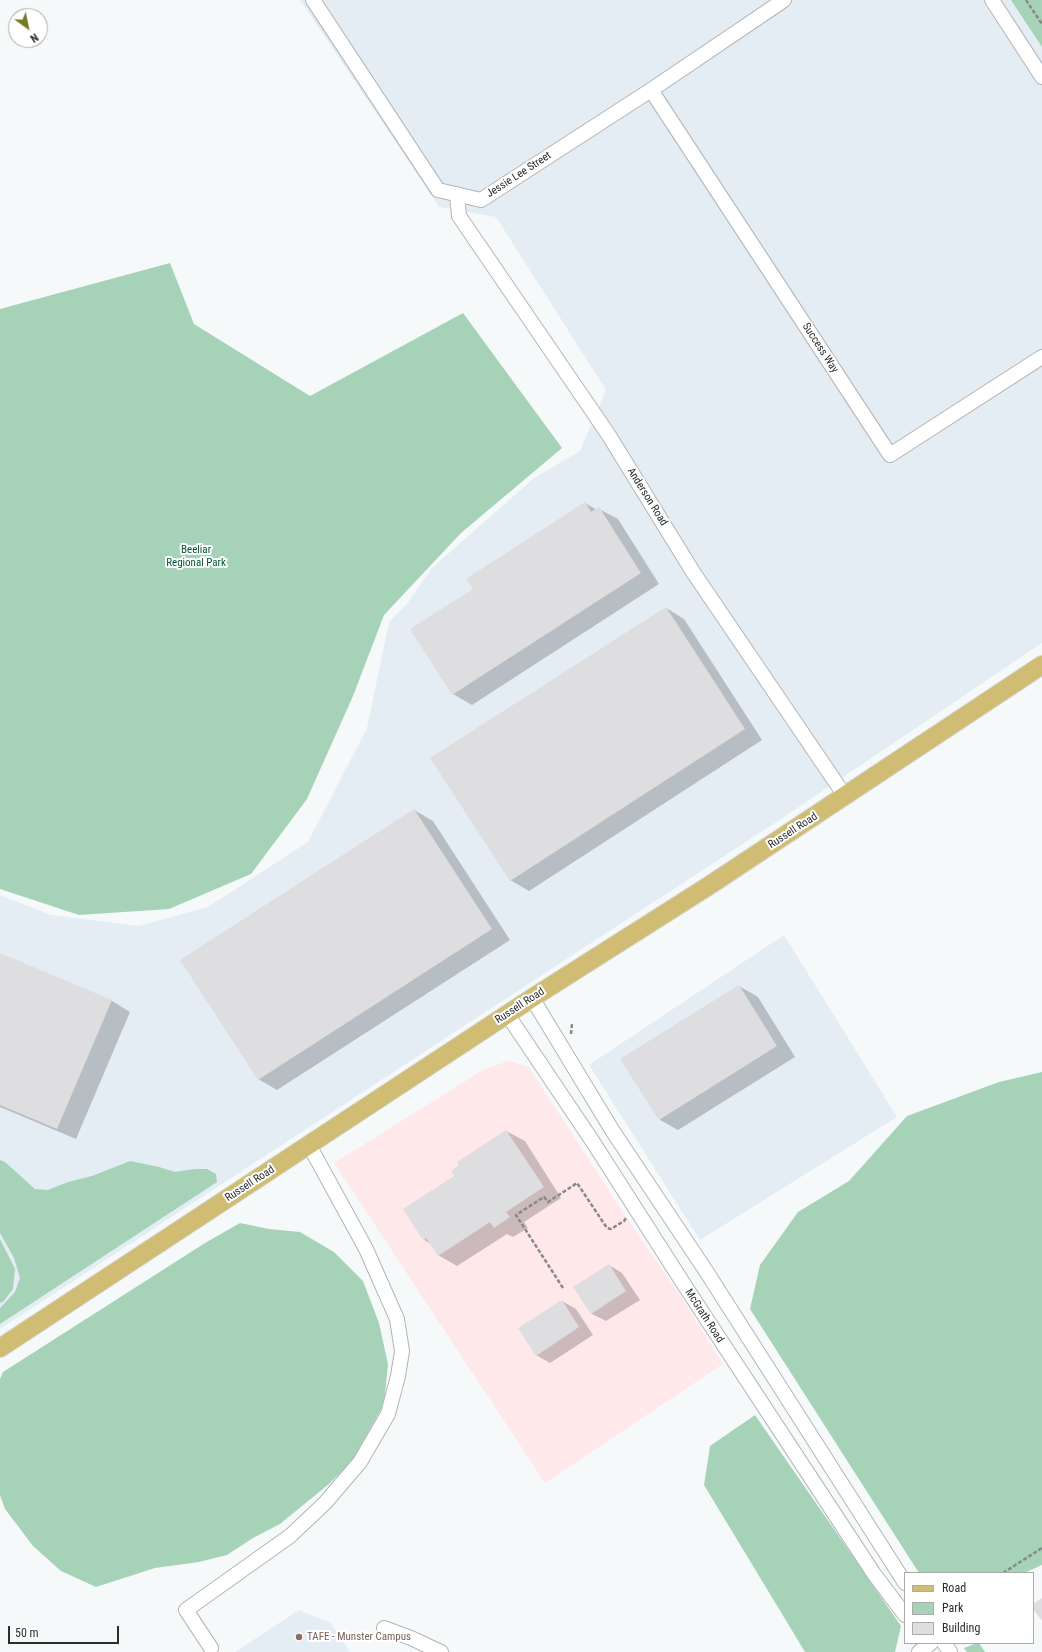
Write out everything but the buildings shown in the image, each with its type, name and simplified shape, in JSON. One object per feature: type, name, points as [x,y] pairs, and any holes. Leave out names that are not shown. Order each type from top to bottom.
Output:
[{"type":"main road","name":"Russell Road","points":[[0,1348],[507,1014],[710,885],[1042,665]]},
{"type":"street","name":"Jessie Lee Street","points":[[313,0],[438,190],[481,200],[650,90],[784,0]]},
{"type":"street","points":[[992,0],[1042,77]]},
{"type":"street","name":"Success Way","points":[[650,90],[890,455],[1042,357]]},
{"type":"street","name":"Anderson Road","points":[[457,194],[459,216],[608,434],[693,572],[845,796]]},
{"type":"street","points":[[532,998],[612,1130],[706,1271],[904,1581]]},
{"type":"street","name":"McGrath Road","points":[[507,1014],[593,1142],[685,1286],[874,1574],[904,1614]]},
{"type":"street","points":[[211,1648],[186,1610],[290,1536],[325,1503],[360,1462],[388,1414],[398,1376],[402,1351],[397,1319],[366,1249],[309,1145]]},
{"type":"street","points":[[384,1628],[411,1638],[441,1652]]},
{"type":"path","points":[[1026,0],[1042,24]]},
{"type":"path","points":[[563,1288],[516,1215],[544,1197],[548,1202],[577,1183],[606,1228],[611,1229],[624,1221],[628,1212]]},
{"type":"path","points":[[1005,1572],[1042,1548]]},
{"type":"shaded area","points":[[300,0],[1042,0],[1042,643],[784,817],[0,1329],[0,895],[51,915],[139,926],[208,907],[308,842],[367,728],[389,622],[407,604],[432,568],[534,478],[580,451],[606,390],[496,217],[439,207]]},
{"type":"shaded area","points":[[784,935],[897,1117],[700,1240],[589,1065]]},
{"type":"shaded area","points":[[508,1061],[529,1067],[626,1217],[677,1291],[723,1364],[545,1483],[334,1163],[483,1070]]},
{"type":"shaded area","name":"TAFE - Munster Campus","points":[[299,1610],[331,1623],[350,1652],[235,1652]]},
{"type":"green space","points":[[1011,0],[1042,0],[1042,47]]},
{"type":"green space","name":"Beeliar Regional Park","points":[[170,263],[194,324],[310,396],[463,313],[562,448],[461,533],[384,615],[353,696],[307,799],[251,874],[169,909],[79,915],[0,889],[0,309]]},
{"type":"green space","points":[[1042,1072],[1042,1565],[1026,1572],[918,1572],[750,1309],[760,1265],[798,1212],[849,1181],[907,1116],[999,1082]]},
{"type":"green space","points":[[0,1160],[5,1162],[35,1189],[48,1190],[68,1182],[92,1176],[130,1161],[175,1172],[207,1169],[216,1174],[217,1182],[0,1324],[0,1308],[15,1292],[20,1278],[14,1258],[0,1233]]},
{"type":"green space","points":[[240,1223],[269,1229],[300,1232],[334,1252],[363,1281],[379,1323],[388,1364],[384,1404],[353,1460],[329,1484],[280,1524],[253,1538],[227,1555],[199,1562],[155,1568],[96,1587],[61,1571],[33,1546],[5,1509],[0,1495],[0,1379],[3,1372],[205,1243]]},
{"type":"green space","points":[[0,1239],[15,1269],[13,1289],[3,1302],[0,1303]]},
{"type":"green space","points":[[755,1415],[901,1626],[895,1652],[805,1652],[704,1485],[710,1446]]},
{"type":"green space","points":[[974,1644],[980,1644],[985,1652],[967,1652],[964,1648]]},
{"type":"place","name":"TAFE - Munster Campus","points":[[299,1637]]}]
